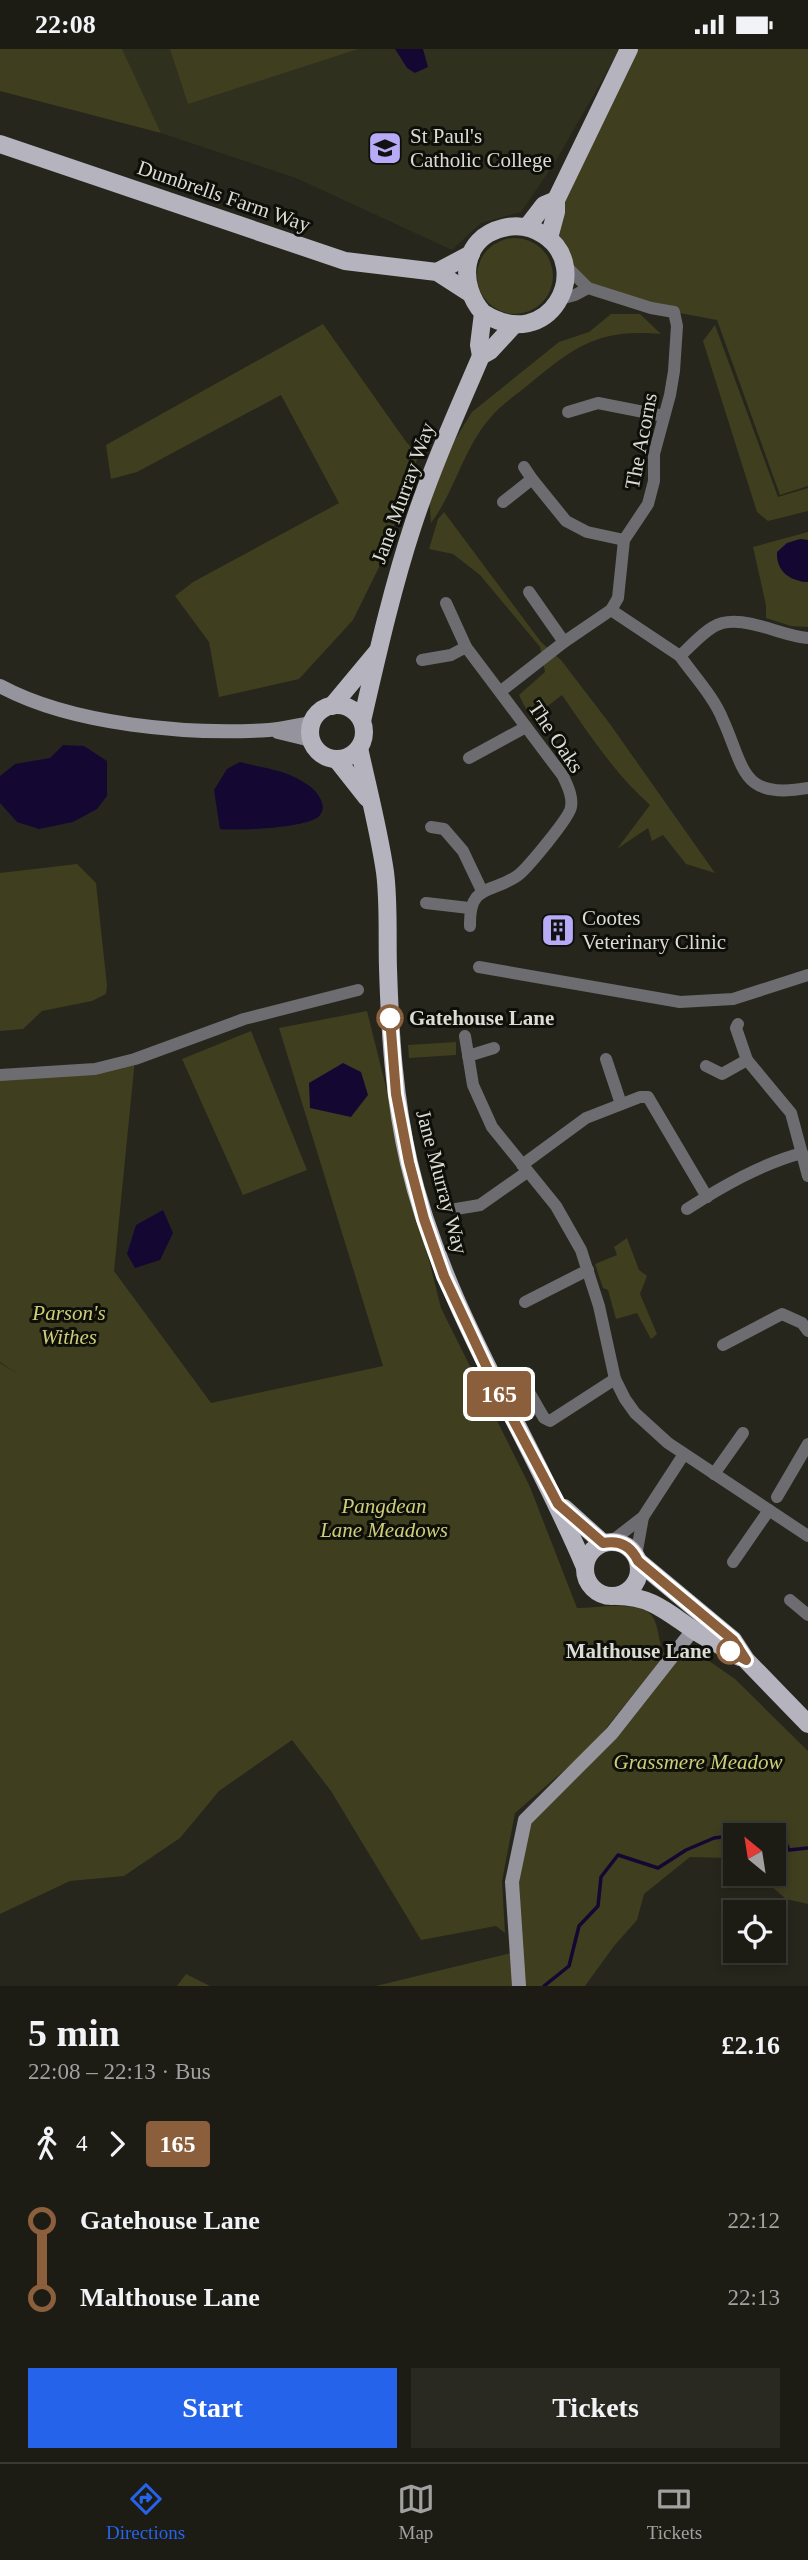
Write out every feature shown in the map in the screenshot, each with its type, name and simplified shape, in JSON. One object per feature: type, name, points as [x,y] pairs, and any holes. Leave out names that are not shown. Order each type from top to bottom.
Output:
[{"type":"main road","points":[[549,238],[556,212],[556,200],[629,49]]},
{"type":"main road","name":"Dumbrells Farm Way","points":[[0,145],[345,261],[437,272],[468,292]]},
{"type":"main road","points":[[527,227],[544,205],[556,200]]},
{"type":"main road","points":[[527,227],[549,238],[559,250],[565,265],[565,281],[560,299],[551,311],[527,325],[513,326],[497,322],[483,313],[468,292],[467,266],[471,254],[481,240],[498,229],[527,227]]},
{"type":"main road","points":[[437,272],[471,254]]},
{"type":"main road","points":[[483,313],[479,345],[481,356],[490,351],[513,326]]},
{"type":"main road","name":"Jane Murray Way","points":[[362,721],[412,525],[429,477],[481,356]]},
{"type":"main road","name":"Jane Murray Way","points":[[332,706],[379,650]]},
{"type":"main road","points":[[332,706],[350,708],[362,721],[364,730],[359,748],[353,754],[337,759],[321,754],[311,731],[323,709],[332,706]]},
{"type":"main road","name":"Jane Murray Way","points":[[359,748],[385,874],[396,1094],[409,1162],[424,1219],[444,1276],[497,1389],[558,1504],[584,1565]]},
{"type":"main road","name":"Jane Murray Way","points":[[337,759],[372,803]]},
{"type":"main road","points":[[558,1504],[608,1542],[626,1545],[637,1559],[733,1640],[746,1660],[808,1724]]},
{"type":"main road","points":[[608,1542],[590,1551],[584,1565],[592,1588],[607,1596],[636,1596],[661,1607],[693,1630],[746,1660]]},
{"type":"main road","points":[[616,1596],[631,1589],[636,1583],[639,1569],[637,1559]]},
{"type":"street","points":[[560,299],[588,288],[565,265]]},
{"type":"street","name":"The Acorns","points":[[588,288],[651,308],[674,312],[677,326],[670,395],[654,454],[654,481],[648,504],[624,540],[618,598],[611,610]]},
{"type":"street","points":[[568,412],[598,403],[664,416]]},
{"type":"street","points":[[524,467],[566,521],[587,532],[624,540]]},
{"type":"street","points":[[503,502],[532,479]]},
{"type":"street","points":[[529,592],[564,642]]},
{"type":"street","name":"The Oaks","points":[[446,603],[466,647],[563,776],[570,794],[571,809],[564,822],[518,876],[482,891],[469,908]]},
{"type":"street","points":[[501,691],[564,642],[611,610],[680,656],[723,718],[742,769],[757,785],[774,791],[808,788]]},
{"type":"street","points":[[680,656],[713,626],[729,621],[808,638]]},
{"type":"street","points":[[422,660],[451,655],[466,647]]},
{"type":"street","points":[[0,686],[23,699],[124,725],[311,731]]},
{"type":"street","points":[[469,758],[526,727]]},
{"type":"street","points":[[431,827],[444,829],[463,851],[482,891]]},
{"type":"street","points":[[426,904],[469,908],[470,926]]},
{"type":"street","points":[[479,967],[680,1002],[733,999],[808,975]]},
{"type":"street","points":[[0,1075],[95,1069],[135,1059],[244,1019],[358,990]]},
{"type":"street","points":[[738,1024],[736,1028],[747,1060],[791,1113],[808,1176]]},
{"type":"street","points":[[465,1037],[473,1085],[492,1127],[566,1220],[581,1249],[599,1306],[614,1380],[625,1399],[635,1413],[684,1454],[808,1536]]},
{"type":"street","points":[[468,1056],[494,1048]]},
{"type":"street","points":[[606,1059],[621,1104]]},
{"type":"street","points":[[706,1066],[722,1073],[747,1060]]},
{"type":"street","points":[[456,1209],[480,1205],[586,1118],[640,1097],[648,1097],[707,1197]]},
{"type":"street","points":[[687,1209],[767,1165],[802,1153]]},
{"type":"street","points":[[525,1302],[588,1270]]},
{"type":"street","points":[[723,1345],[782,1314],[802,1323],[808,1331]]},
{"type":"street","points":[[522,1380],[544,1418],[550,1421],[614,1380]]},
{"type":"street","points":[[714,1475],[743,1433]]},
{"type":"street","points":[[776,1497],[808,1444]]},
{"type":"street","points":[[608,1542],[643,1517],[684,1454]]},
{"type":"street","points":[[733,1562],[769,1510]]},
{"type":"street","points":[[637,1559],[643,1517]]},
{"type":"street","points":[[790,1600],[808,1615]]},
{"type":"street","points":[[519,1986],[512,1882],[525,1820],[612,1733],[693,1630]]},
{"type":"shaded area","name":"St Paul's Catholic College","points":[[121,49],[620,49],[554,164],[521,212],[481,223],[452,250],[296,178],[161,133]]},
{"type":"shaded area","points":[[395,49],[423,49],[428,67],[415,73],[407,68]]},
{"type":"shaded area","points":[[800,539],[808,540],[808,582],[795,580],[785,574],[777,559],[777,552],[787,543]]},
{"type":"shaded area","points":[[63,745],[84,746],[107,761],[107,796],[97,809],[73,822],[39,829],[17,822],[0,803],[0,776],[15,764],[50,758]]},
{"type":"shaded area","points":[[240,762],[280,771],[302,781],[319,797],[323,806],[320,815],[289,826],[220,829],[214,790],[227,769]]},
{"type":"shaded area","points":[[343,1063],[361,1072],[368,1095],[351,1117],[310,1108],[309,1083]]},
{"type":"shaded area","points":[[163,1210],[173,1233],[160,1260],[135,1268],[127,1254],[136,1225]]},
{"type":"green space","points":[[0,49],[122,49],[161,133],[0,91]]},
{"type":"green space","points":[[170,49],[358,49],[188,104]]},
{"type":"green space","points":[[628,49],[808,49],[808,486],[780,495],[717,320],[674,312],[565,281],[549,238]]},
{"type":"green space","points":[[515,238],[529,241],[542,249],[550,262],[553,276],[550,290],[542,303],[529,311],[515,314],[501,311],[488,303],[480,290],[477,276],[480,262],[488,249],[501,241]]},
{"type":"green space","points":[[611,314],[640,314],[661,334],[620,334],[588,343],[559,360],[509,400],[482,429],[431,523],[429,494],[451,446],[472,412],[559,342],[589,332]]},
{"type":"green space","points":[[323,324],[407,443],[419,454],[382,561],[353,620],[299,679],[219,697],[209,642],[175,596],[193,582],[339,503],[281,395],[137,472],[111,479],[106,445]]},
{"type":"green space","points":[[715,325],[778,497],[808,488],[808,511],[768,521],[757,512],[703,341]]},
{"type":"green space","points":[[444,512],[541,642],[561,660],[610,724],[715,873],[686,864],[663,835],[652,841],[648,828],[617,849],[650,805],[614,767],[562,695],[531,719],[519,695],[545,672],[540,647],[480,575],[453,554],[429,549],[438,519]]},
{"type":"green space","points":[[808,532],[808,540],[800,539],[801,582],[808,582],[808,627],[791,626],[766,618],[766,605],[753,547]]},
{"type":"green space","points":[[77,864],[96,883],[106,994],[92,1001],[42,1011],[23,1029],[0,1031],[0,873]]},
{"type":"green space","points":[[367,1011],[441,1308],[530,1487],[577,1608],[631,1607],[649,1613],[656,1624],[665,1655],[591,1747],[515,1813],[502,1881],[505,1933],[496,1926],[421,1940],[331,1791],[292,1740],[219,1791],[180,1838],[124,1876],[70,1881],[0,1914],[0,1363],[18,1374],[0,1362],[0,1075],[135,1059],[114,1271],[211,1403],[383,1366],[279,1028]]},
{"type":"green space","points":[[251,1031],[307,1170],[243,1195],[182,1059]]},
{"type":"green space","points":[[456,1042],[456,1055],[409,1058],[408,1045]]},
{"type":"green space","points":[[627,1238],[639,1270],[647,1276],[640,1294],[657,1334],[651,1339],[637,1313],[616,1319],[608,1290],[603,1288],[595,1264],[617,1255],[614,1247]]},
{"type":"green space","name":"Grassmere Meadow","points":[[686,1645],[735,1679],[808,1751],[808,1904],[786,1899],[772,1887],[786,1887],[786,1823],[723,1823],[723,1858],[690,1857],[644,1894],[637,1920],[585,1986],[376,1986],[519,1951],[519,1882],[529,1821]]},
{"type":"green space","points":[[186,1974],[210,1986],[177,1986]]},
{"type":"waterway","points":[[544,1986],[569,1966],[579,1926],[598,1906],[601,1877],[618,1855],[658,1868],[686,1850],[714,1838],[780,1830],[789,1850],[808,1848]]},
{"type":"bus line","name":"165","points":[[390,1018],[396,1094],[409,1162],[424,1219],[444,1276],[497,1389],[558,1504],[603,1543],[612,1541],[626,1545],[638,1561],[733,1640],[746,1660],[730,1651]]},
{"type":"place","name":"St Paul's Catholic College","points":[[385,148]]},
{"type":"place","name":"Cootes Veterinary Clinic","points":[[558,930]]},
{"type":"place","name":"Gatehouse Lane","points":[[390,1018]]},
{"type":"place","name":"Malthouse Lane","points":[[730,1651]]},
{"type":"park label","name":"Parson's Withes","points":[[69,1325]]},
{"type":"park label","name":"Pangdean Lane Meadows","points":[[384,1518]]}]
